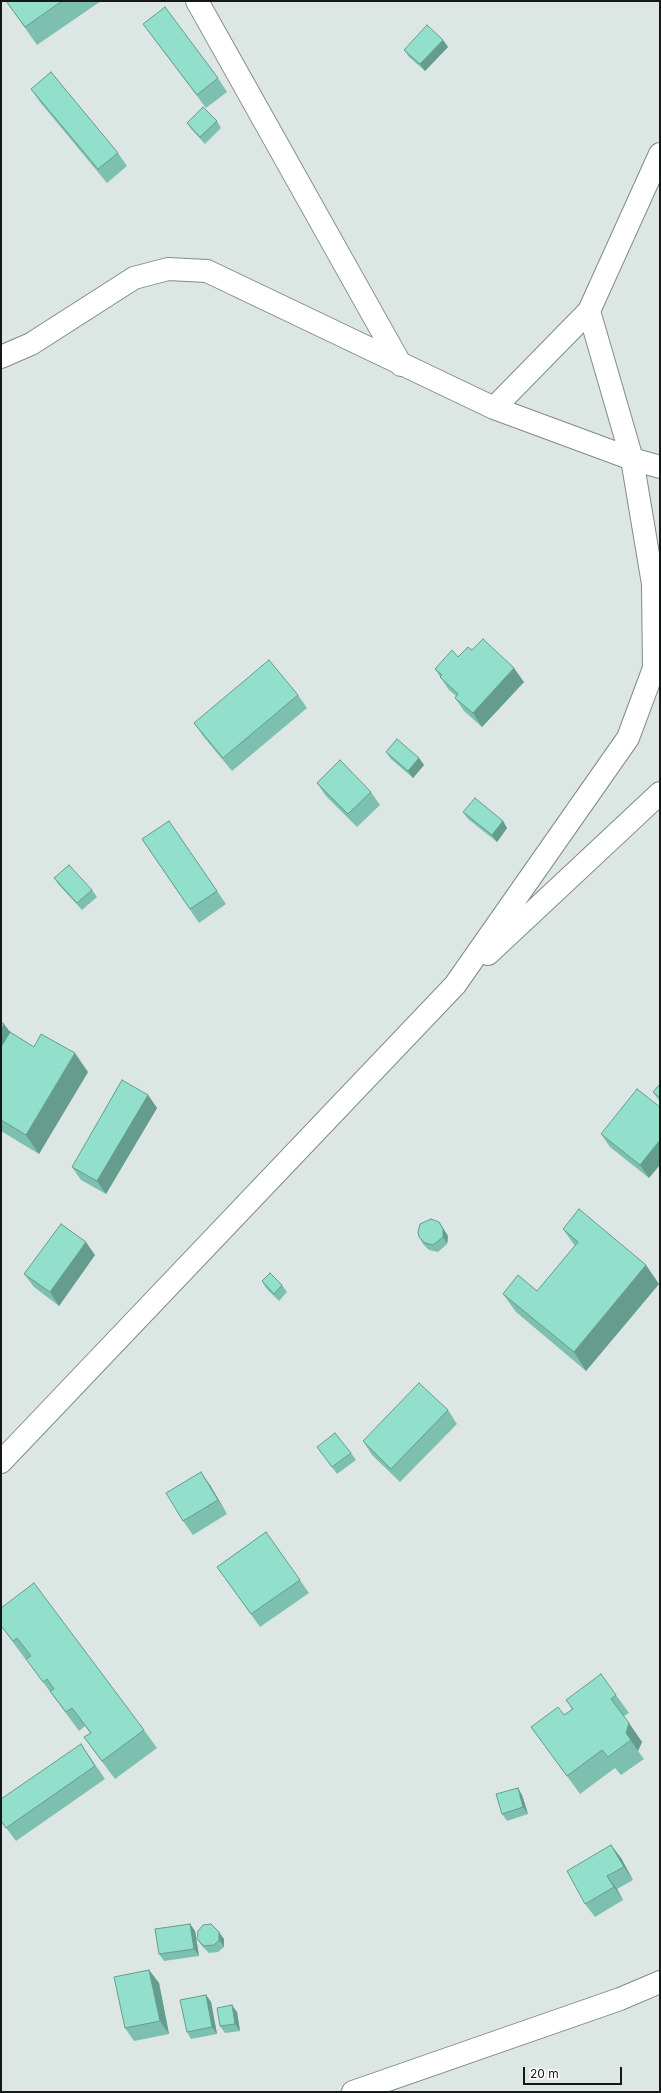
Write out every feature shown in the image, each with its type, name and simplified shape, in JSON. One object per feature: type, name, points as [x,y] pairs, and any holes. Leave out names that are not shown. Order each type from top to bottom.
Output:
[{"type":"street","points":[[197,1],[401,364]]},
{"type":"street","points":[[494,408],[589,311],[660,154]]},
{"type":"street","points":[[1,357],[31,344],[134,278],[168,269],[207,271],[494,408],[632,459],[660,466]]},
{"type":"street","points":[[455,985],[628,738],[654,668],[653,584],[632,459],[589,311]]},
{"type":"street","points":[[1,1462],[455,985],[660,793]]},
{"type":"street","points":[[353,2092],[620,1999],[660,1982]]},
{"type":"building","points":[[6,1],[62,1],[25,27]]},
{"type":"building","points":[[165,7],[218,78],[197,95],[143,24]]},
{"type":"building","points":[[427,25],[443,40],[420,64],[404,50]]},
{"type":"building","points":[[51,72],[118,153],[98,169],[31,89]]},
{"type":"building","points":[[203,107],[217,121],[200,137],[187,123]]},
{"type":"building","points":[[483,639],[514,668],[473,713],[455,698],[458,694],[440,677],[442,675],[435,669],[452,650],[458,657],[468,647],[472,650]]},
{"type":"building","points":[[269,660],[298,695],[223,758],[194,723]]},
{"type":"building","points":[[397,739],[419,758],[408,771],[386,752]]},
{"type":"building","points":[[340,760],[371,792],[348,814],[317,783]]},
{"type":"building","points":[[475,798],[503,821],[492,835],[463,812]]},
{"type":"building","points":[[169,821],[217,891],[190,909],[142,839]]},
{"type":"building","points":[[69,865],[92,890],[77,903],[54,878]]},
{"type":"building","points":[[1,1022],[4,1024],[1,1030]]},
{"type":"building","points":[[10,1032],[34,1047],[41,1034],[75,1053],[26,1135],[1,1120],[1,1047]]},
{"type":"building","points":[[122,1080],[148,1095],[97,1181],[72,1167]]},
{"type":"building","points":[[660,1084],[660,1098],[653,1092]]},
{"type":"building","points":[[637,1089],[660,1107],[660,1140],[640,1165],[601,1134]]},
{"type":"building","points":[[579,1209],[646,1265],[574,1352],[503,1294],[518,1275],[537,1291],[578,1242],[563,1229]]},
{"type":"building","points":[[431,1219],[439,1222],[443,1229],[443,1237],[433,1245],[425,1243],[419,1237],[418,1232],[420,1224]]},
{"type":"building","points":[[61,1224],[86,1242],[50,1292],[24,1274]]},
{"type":"building","points":[[270,1273],[282,1285],[274,1294],[262,1281]]},
{"type":"building","points":[[419,1383],[448,1410],[391,1469],[363,1441]]},
{"type":"building","points":[[335,1433],[351,1453],[332,1467],[317,1447]]},
{"type":"building","points":[[201,1472],[218,1500],[183,1521],[166,1493]]},
{"type":"building","points":[[266,1532],[300,1580],[251,1614],[217,1567]]},
{"type":"building","points":[[34,1583],[144,1730],[102,1761],[84,1737],[91,1733],[72,1708],[66,1712],[50,1691],[54,1689],[47,1679],[43,1682],[26,1659],[31,1656],[17,1638],[13,1641],[1,1626],[1,1608]]},
{"type":"building","points":[[601,1674],[616,1695],[611,1699],[629,1723],[626,1733],[631,1740],[608,1757],[602,1750],[567,1776],[531,1727],[558,1707],[564,1715],[573,1709],[566,1700]]},
{"type":"building","points":[[81,1744],[95,1766],[6,1828],[1,1821],[1,1799]]},
{"type":"building","points":[[518,1788],[523,1807],[502,1814],[496,1794]]},
{"type":"building","points":[[611,1845],[624,1867],[607,1876],[614,1887],[585,1904],[567,1871]]},
{"type":"building","points":[[190,1924],[194,1949],[159,1954],[155,1929]]},
{"type":"building","points":[[211,1924],[219,1932],[219,1940],[214,1945],[204,1946],[197,1939],[198,1931],[203,1925]]},
{"type":"building","points":[[149,1970],[160,2021],[125,2028],[114,1977]]},
{"type":"building","points":[[206,1995],[212,2027],[187,2032],[180,2000]]},
{"type":"building","points":[[232,2005],[235,2024],[220,2026],[217,2008]]}]
